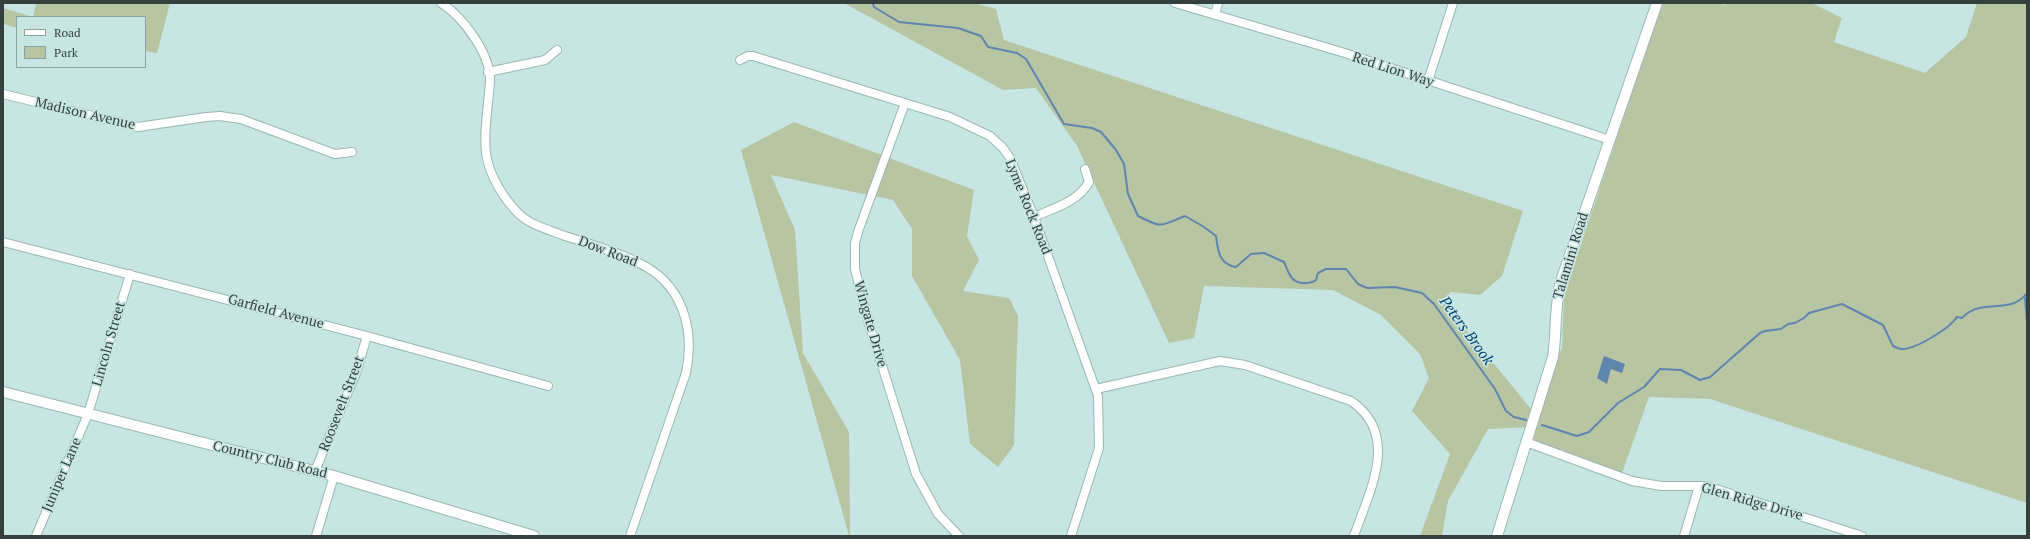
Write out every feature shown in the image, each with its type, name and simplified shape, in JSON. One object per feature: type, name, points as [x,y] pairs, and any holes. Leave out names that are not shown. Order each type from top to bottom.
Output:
[{"type":"street","name":"Dow Road","points":[[441,3],[454,13],[469,30],[484,55],[490,78],[486,152],[489,164],[500,188],[519,214],[529,221],[553,231],[641,263],[668,285],[676,295],[686,318],[690,353],[686,373],[630,536]]},
{"type":"street","name":"Red Lion Way","points":[[1175,3],[1345,54],[1610,140]]},
{"type":"street","points":[[1215,15],[1218,3]]},
{"type":"street","points":[[1428,81],[1453,3]]},
{"type":"street","name":"Talamini Road","points":[[1497,536],[1553,357],[1556,341],[1556,302],[1561,281],[1657,3]]},
{"type":"street","points":[[488,72],[545,60],[557,50]]},
{"type":"street","name":"Lyme Rock Road","points":[[740,60],[748,56],[753,56],[950,117],[990,136],[1003,148],[1010,158],[1034,217],[1096,389],[1100,427],[1100,448],[1071,536]]},
{"type":"street","name":"Madison Avenue","points":[[3,94],[138,127],[206,117],[220,116],[241,119],[335,154],[352,152]]},
{"type":"street","name":"Wingate Drive","points":[[905,103],[859,229],[855,243],[855,269],[869,324],[916,474],[938,514],[959,536]]},
{"type":"street","points":[[1034,217],[1068,202],[1083,192],[1089,182],[1085,169]]},
{"type":"street","name":"Garfield Avenue","points":[[3,242],[367,336],[548,386]]},
{"type":"street","name":"Lincoln Street","points":[[88,414],[130,274]]},
{"type":"street","name":"Roosevelt Street","points":[[315,471],[356,373],[367,336]]},
{"type":"street","points":[[1096,389],[1220,361],[1245,365],[1351,401],[1360,407],[1374,428],[1380,449],[1372,485],[1354,536]]},
{"type":"street","name":"Country Club Road","points":[[3,392],[334,476],[534,536]]},
{"type":"street","name":"Juniper Lane","points":[[36,536],[88,414]]},
{"type":"street","name":"Glen Ridge Drive","points":[[1526,442],[1632,480],[1662,486],[1707,486],[1862,536]]},
{"type":"street","points":[[316,536],[334,476]]},
{"type":"street","points":[[1684,536],[1699,486]]},
{"type":"green space","points":[[36,3],[170,3],[157,53],[146,51],[146,16],[33,16]]},
{"type":"green space","points":[[844,3],[975,3],[996,9],[1004,40],[1523,211],[1502,276],[1480,295],[1450,292],[1446,305],[1535,414],[1562,347],[1564,295],[1662,3],[1718,3],[1725,5],[1726,3],[1812,3],[1842,18],[1834,42],[1925,73],[1966,37],[1977,3],[2027,3],[2027,503],[1710,399],[1649,397],[1622,473],[1525,444],[1531,427],[1488,429],[1448,501],[1442,536],[1420,536],[1450,454],[1412,411],[1429,378],[1420,354],[1381,315],[1333,290],[1204,286],[1194,338],[1169,343],[1077,146],[1036,88],[1003,90]]},
{"type":"green space","points":[[3,8],[30,16],[16,16],[16,28],[4,24],[3,26]]},
{"type":"green space","points":[[794,122],[974,190],[967,236],[979,260],[963,291],[1009,298],[1018,316],[1014,445],[998,467],[970,444],[960,360],[912,276],[912,229],[893,200],[771,175],[795,230],[803,353],[849,432],[850,536],[741,150]]},
{"type":"water","points":[[1604,356],[1625,364],[1622,373],[1611,369],[1607,384],[1597,378]]},
{"type":"waterway","name":"Peters Brook","points":[[873,3],[874,7],[899,22],[958,28],[981,36],[988,47],[1017,53],[1026,59],[1064,124],[1092,128],[1101,132],[1116,150],[1124,164],[1128,194],[1138,216],[1153,223],[1162,225],[1185,216],[1216,236],[1220,256],[1226,263],[1236,267],[1251,254],[1264,253],[1284,262],[1293,279],[1299,283],[1308,283],[1316,280],[1318,273],[1326,269],[1346,269],[1358,284],[1367,288],[1395,287],[1422,293],[1434,304],[1495,389],[1506,411],[1514,417],[1526,420]]},
{"type":"waterway","name":"Peters Brook","points":[[1542,425],[1577,436],[1589,432],[1618,403],[1644,387],[1660,369],[1681,370],[1700,380],[1710,377],[1760,333],[1781,329],[1788,324],[1795,323],[1804,318],[1809,313],[1842,304],[1883,325],[1893,346],[1902,349],[1915,346],[1932,338],[1953,322],[1957,317],[1962,318],[1978,308],[2012,304],[2020,300],[2027,293]]},
{"type":"waterway","points":[[2025,298],[2027,322]]}]
